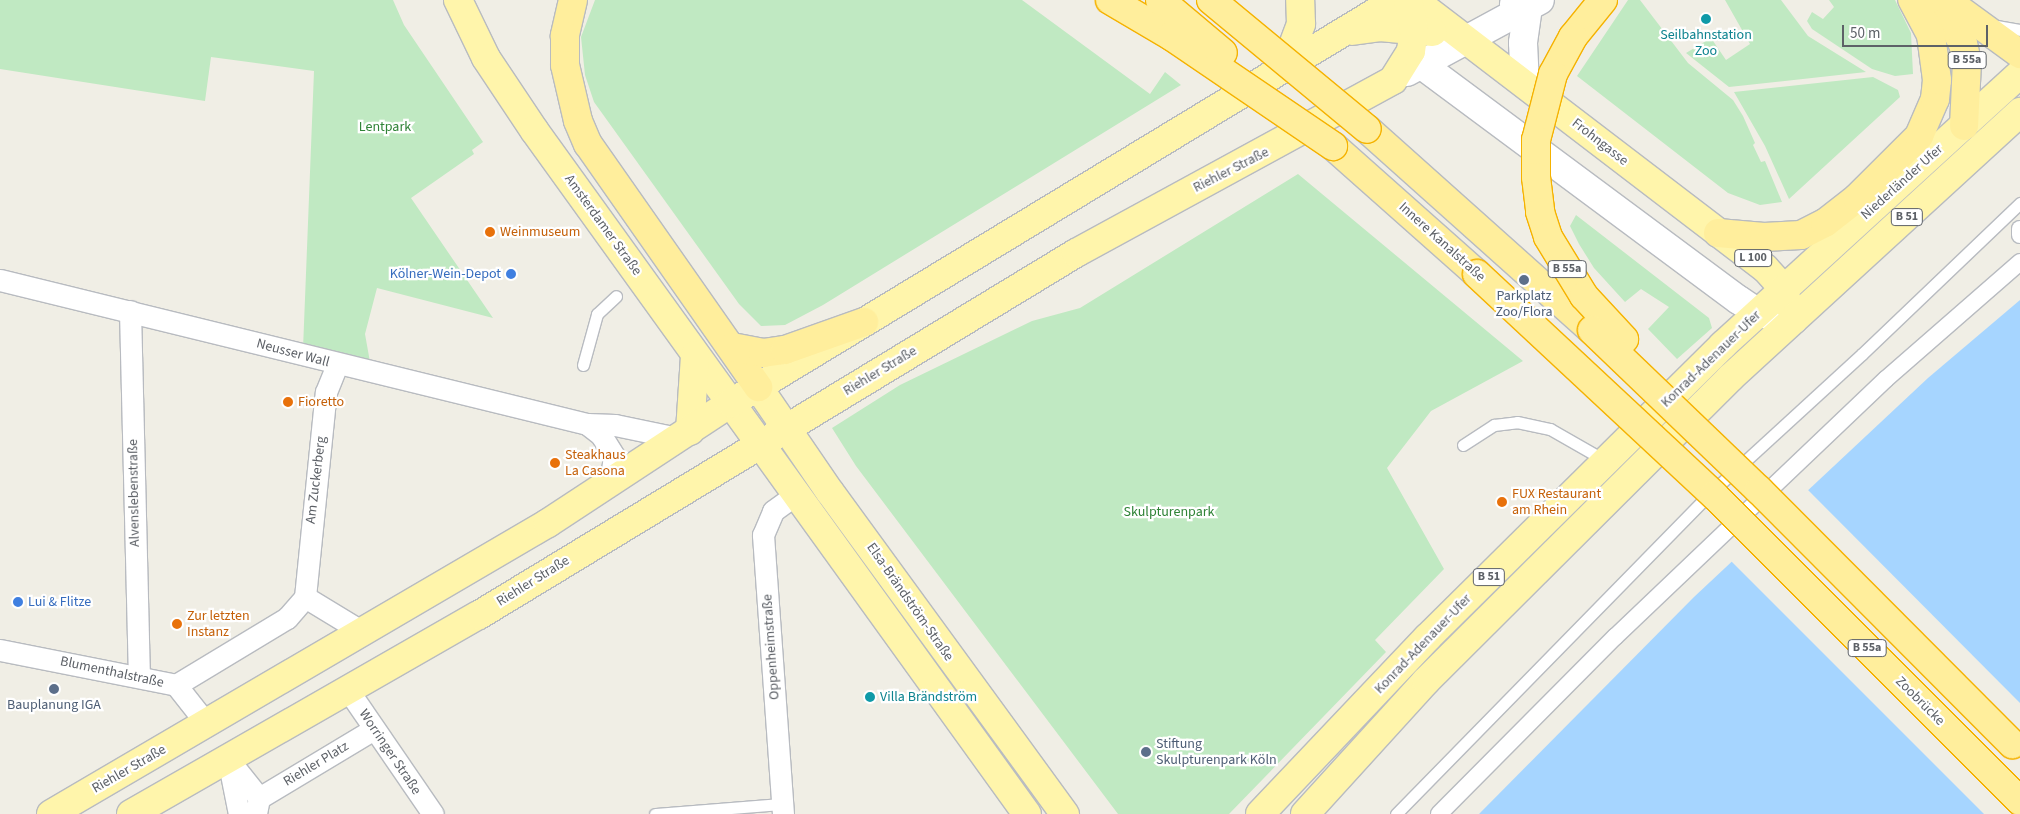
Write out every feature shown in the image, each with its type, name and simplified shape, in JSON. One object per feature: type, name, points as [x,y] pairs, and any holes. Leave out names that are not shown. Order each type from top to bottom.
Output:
[{"type":"highway","points":[[573,0],[565,36],[565,65],[578,121],[588,144],[612,182],[732,347],[758,387]]},
{"type":"highway","name":"B 55a","points":[[1110,0],[1170,36],[1333,146]]},
{"type":"highway","name":"Innere Kanalstraße","points":[[1160,0],[1333,146],[1572,360],[1714,495]]},
{"type":"highway","name":"B 55a","points":[[1211,0],[1367,129],[1592,330],[1758,490]]},
{"type":"highway","name":"B 55a","points":[[1603,0],[1573,37],[1553,74],[1542,109],[1536,140],[1536,177],[1540,212],[1548,237],[1584,296],[1758,490]]},
{"type":"highway","points":[[1718,233],[1784,237],[1801,235],[1817,227],[1857,198],[1919,136],[1935,99],[1938,80],[1931,35],[1912,0]]},
{"type":"highway","name":"B 55a","points":[[1940,0],[1963,44],[1967,61],[1964,126]]},
{"type":"highway","points":[[1946,0],[2020,54]]},
{"type":"highway","points":[[732,347],[763,353],[785,350],[864,322]]},
{"type":"highway","points":[[1758,490],[2020,751]]},
{"type":"highway","name":"Zoobrücke","points":[[1714,495],[2020,801]]},
{"type":"main road","points":[[440,0],[473,34]]},
{"type":"main road","name":"Amsterdamer Straße","points":[[458,0],[473,34],[534,130],[759,443]]},
{"type":"main road","points":[[1286,64],[1302,24],[1300,0]]},
{"type":"main road","name":"Riehler Straße","points":[[51,814],[610,484],[731,403],[1286,64],[1396,0]]},
{"type":"main road","points":[[1393,80],[1411,51],[1414,30],[1408,0]]},
{"type":"main road","name":"Frohngasse","points":[[1414,0],[1765,268],[1784,288]]},
{"type":"main road","points":[[1524,2],[1525,84]]},
{"type":"main road","name":"Riehler Straße","points":[[131,814],[479,615],[759,443],[1076,253],[1466,41],[1524,2]]},
{"type":"main road","points":[[1341,32],[1380,26],[1414,30],[1466,41]]},
{"type":"main road","points":[[1422,65],[1758,313],[1793,320],[1784,288]]},
{"type":"main road","name":"Niederländer Ufer","points":[[1784,288],[2020,74]]},
{"type":"main road","name":"Niederländer Ufer","points":[[1793,320],[2020,112]]},
{"type":"main road","name":"Konrad-Adenauer-Ufer","points":[[1260,814],[1428,637],[1784,288]]},
{"type":"main road","name":"Konrad-Adenauer-Ufer","points":[[1305,814],[1438,669],[1730,378],[1793,320]]},
{"type":"main road","points":[[684,435],[695,355]]},
{"type":"main road","name":"Elsa-Brändström-Straße","points":[[758,387],[1065,814]]},
{"type":"main road","name":"Elsa-Brändström-Straße","points":[[759,443],[1027,814]]},
{"type":"main road","points":[[206,723],[228,759]]},
{"type":"street","points":[[2020,229],[2020,235]]},
{"type":"street","points":[[1438,814],[1615,637],[1865,399],[2020,262]]},
{"type":"street","name":"Neusser Wall","points":[[0,280],[130,311],[337,365],[587,424],[615,425],[684,435]]},
{"type":"street","name":"Alvenslebenstraße","points":[[130,311],[139,676]]},
{"type":"street","name":"Am Zuckerberg","points":[[305,597],[326,392],[337,365]]},
{"type":"street","points":[[587,424],[600,435],[614,456],[610,484]]},
{"type":"street","name":"Oppenheimstraße","points":[[783,809],[763,535],[774,511],[796,494]]},
{"type":"street","points":[[176,685],[287,618],[305,597],[360,631]]},
{"type":"street","name":"Blumenthalstraße","points":[[0,650],[139,676],[176,685],[206,723]]},
{"type":"street","name":"Worringer Straße","points":[[348,690],[432,814]]},
{"type":"street","name":"Riehler Platz","points":[[257,806],[374,729]]},
{"type":"street","points":[[228,759],[257,806]]},
{"type":"street","points":[[228,759],[239,814]]},
{"type":"lane","points":[[1980,23],[2020,30]]},
{"type":"lane","points":[[1396,814],[1707,496],[1862,354],[2020,202]]},
{"type":"lane","points":[[583,365],[597,314],[616,296]]},
{"type":"lane","points":[[1464,445],[1494,425],[1517,422],[1550,429],[1607,461]]},
{"type":"lane","points":[[655,814],[783,809]]},
{"type":"green space","name":"Lentpark","points":[[0,0],[393,0],[404,25],[483,142],[472,150],[474,154],[411,198],[493,318],[377,288],[365,334],[370,362],[303,349],[314,71],[211,57],[205,101],[0,69]]},
{"type":"green space","points":[[595,0],[1022,0],[1150,94],[1165,72],[1181,85],[823,305],[785,325],[761,326],[739,304],[594,102],[585,75],[581,37]]},
{"type":"green space","points":[[1628,0],[1640,0],[1688,63],[1733,100],[1743,116],[1761,162],[1765,161],[1782,202],[1760,205],[1728,193],[1577,76]]},
{"type":"green space","points":[[1725,0],[1781,0],[1808,36],[1866,72],[1729,87],[1686,53],[1711,38],[1726,60],[1750,44]]},
{"type":"green space","points":[[1829,0],[1895,0],[1911,33],[1913,74],[1895,76],[1872,69],[1812,29],[1807,21],[1812,12],[1823,19],[1834,7]]},
{"type":"green space","points":[[1873,77],[1898,90],[1900,97],[1789,199],[1765,146],[1734,92]]},
{"type":"green space","name":"Skulpturenpark","points":[[1298,174],[1523,361],[1431,411],[1387,468],[1444,569],[1375,640],[1386,652],[1229,814],[1118,814],[856,466],[832,428],[900,385],[1032,321],[1080,308]]},
{"type":"green space","points":[[1576,215],[1709,318],[1712,328],[1677,359],[1648,329],[1669,307],[1641,289],[1625,302],[1594,268],[1579,244],[1570,226]]},
{"type":"water","points":[[2020,300],[2020,814],[1479,814],[1694,597],[1928,378]]},
{"type":"pier","points":[[1807,489],[2020,703],[2020,814],[1984,814],[1730,560]]},
{"type":"place","name":"Seilbahnstation Zoo","points":[[1706,19]]},
{"type":"place","name":"Weinmuseum","points":[[490,232]]},
{"type":"place","name":"Kölner-Wein-Depot","points":[[511,274]]},
{"type":"place","name":"Parkplatz Zoo/Flora","points":[[1524,280]]},
{"type":"place","name":"Fioretto","points":[[288,402]]},
{"type":"place","name":"Steakhaus La Casona","points":[[555,463]]},
{"type":"place","name":"FUX Restaurant am Rhein","points":[[1502,502]]},
{"type":"place","name":"Lui & Flitze","points":[[18,602]]},
{"type":"place","name":"Zur letzten Instanz","points":[[177,624]]},
{"type":"place","name":"Bauplanung IGA","points":[[54,689]]},
{"type":"place","name":"Villa Brändström","points":[[870,697]]},
{"type":"place","name":"Stiftung Skulpturenpark Köln","points":[[1146,752]]}]
